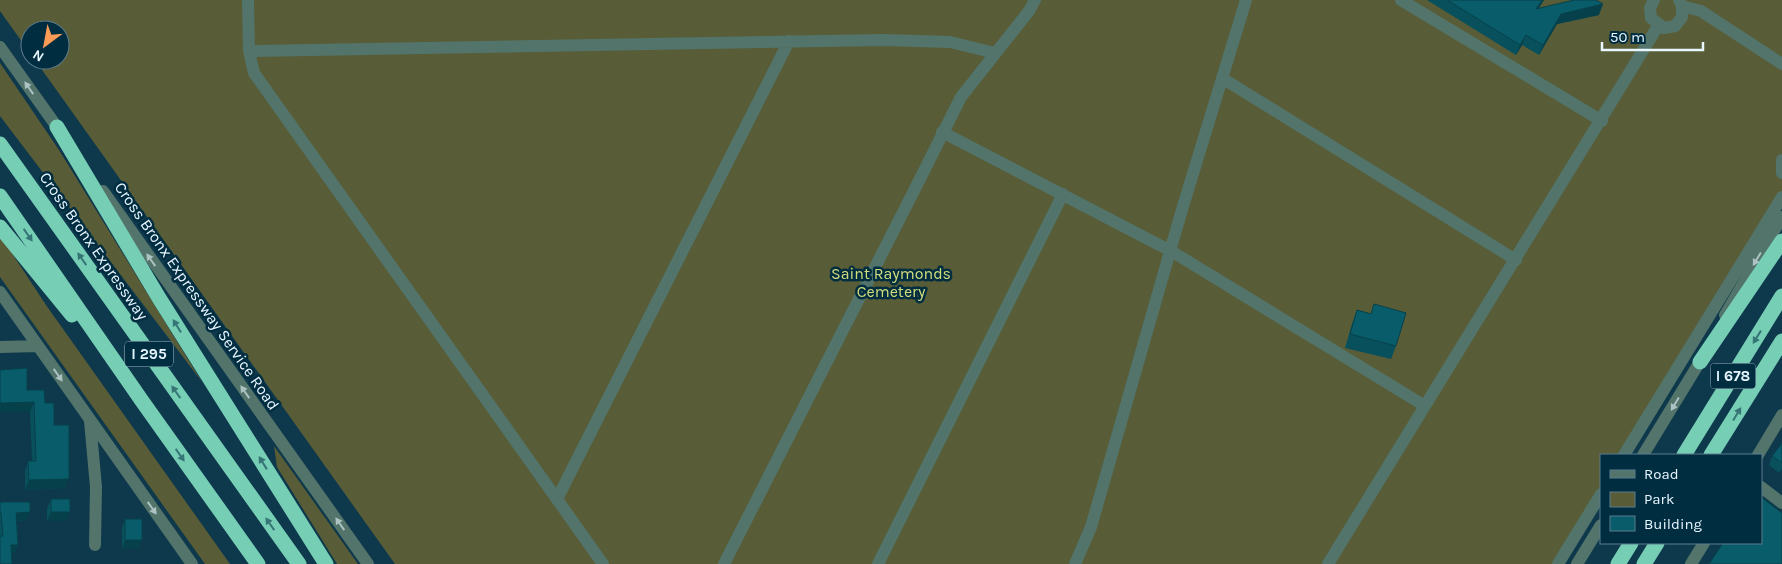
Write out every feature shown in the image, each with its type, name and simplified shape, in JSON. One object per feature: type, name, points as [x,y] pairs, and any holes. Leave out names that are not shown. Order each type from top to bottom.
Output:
[{"type":"highway","points":[[57,128],[159,298],[326,564]]},
{"type":"highway","name":"Cross Bronx Expressway","points":[[0,144],[299,564]]},
{"type":"highway","name":"I 295","points":[[0,196],[258,564]]},
{"type":"highway","points":[[0,227],[142,401]]},
{"type":"highway","points":[[1700,362],[1782,241]]},
{"type":"highway","name":"I 678","points":[[1685,454],[1782,296]]},
{"type":"highway","name":"I 678","points":[[1712,454],[1782,341]]},
{"type":"highway","points":[[1618,564],[1630,544]]},
{"type":"highway","points":[[1644,564],[1657,544]]},
{"type":"street","points":[[248,0],[249,52],[254,73],[266,93],[603,564]]},
{"type":"street","points":[[724,564],[961,97],[1029,11],[1035,0]]},
{"type":"street","points":[[1075,564],[1091,527],[1170,251],[1246,0]]},
{"type":"street","points":[[1401,0],[1602,121]]},
{"type":"street","points":[[1654,0],[1650,13],[1658,26],[1664,28],[1675,26],[1682,17],[1680,3],[1701,11],[1782,64]]},
{"type":"street","points":[[1328,564],[1602,121],[1658,26]]},
{"type":"street","points":[[249,52],[884,40],[950,42],[995,53]]},
{"type":"street","points":[[557,500],[789,41]]},
{"type":"street","name":"Cross Bronx Expressway Service Road","points":[[0,46],[368,564]]},
{"type":"street","points":[[1222,78],[1516,260]]},
{"type":"street","points":[[942,132],[1170,251],[1425,406]]},
{"type":"street","points":[[1782,160],[1782,173]]},
{"type":"street","points":[[878,564],[1063,194]]},
{"type":"street","points":[[1625,454],[1782,197]]},
{"type":"street","points":[[1644,454],[1700,362],[1741,285],[1782,217]]},
{"type":"street","points":[[0,292],[192,564]]},
{"type":"street","points":[[0,347],[38,346]]},
{"type":"street","points":[[1759,454],[1782,415]]},
{"type":"street","points":[[90,421],[96,487],[95,545]]},
{"type":"street","points":[[1762,488],[1782,503]]},
{"type":"street","points":[[1558,564],[1600,496]]},
{"type":"street","points":[[1577,564],[1600,527]]},
{"type":"street","points":[[1691,564],[1703,544]]},
{"type":"green space","name":"Saint Raymonds Cemetery","points":[[0,0],[1782,0],[1782,204],[1629,454],[1600,454],[1600,502],[1561,564],[395,564],[42,70],[70,70],[70,20],[20,20],[20,39],[0,11]]},
{"type":"green space","points":[[0,63],[59,150],[202,382],[0,116]]},
{"type":"green space","points":[[0,235],[46,305],[230,564],[205,564],[0,277]]},
{"type":"green space","points":[[274,446],[358,564],[337,564],[277,467]]},
{"type":"building","points":[[1447,0],[1542,0],[1536,9],[1574,0],[1596,0],[1603,4],[1561,14],[1543,45],[1526,35],[1520,45]]},
{"type":"building","points":[[1374,304],[1406,313],[1396,346],[1350,334],[1357,310],[1371,314]]},
{"type":"building","points":[[27,368],[27,390],[44,390],[45,403],[54,403],[54,425],[69,425],[69,479],[29,480],[28,461],[36,461],[34,402],[0,403],[0,370]]},
{"type":"building","points":[[1782,443],[1782,463],[1772,456]]},
{"type":"building","points":[[1762,498],[1782,513],[1782,564],[1709,564],[1722,544],[1762,544]]},
{"type":"building","points":[[51,499],[70,499],[70,512],[51,512]]},
{"type":"building","points":[[0,502],[30,502],[30,512],[16,513],[18,545],[11,545],[12,564],[0,564],[0,536],[3,536]]},
{"type":"building","points":[[125,519],[142,519],[142,540],[125,540]]}]
